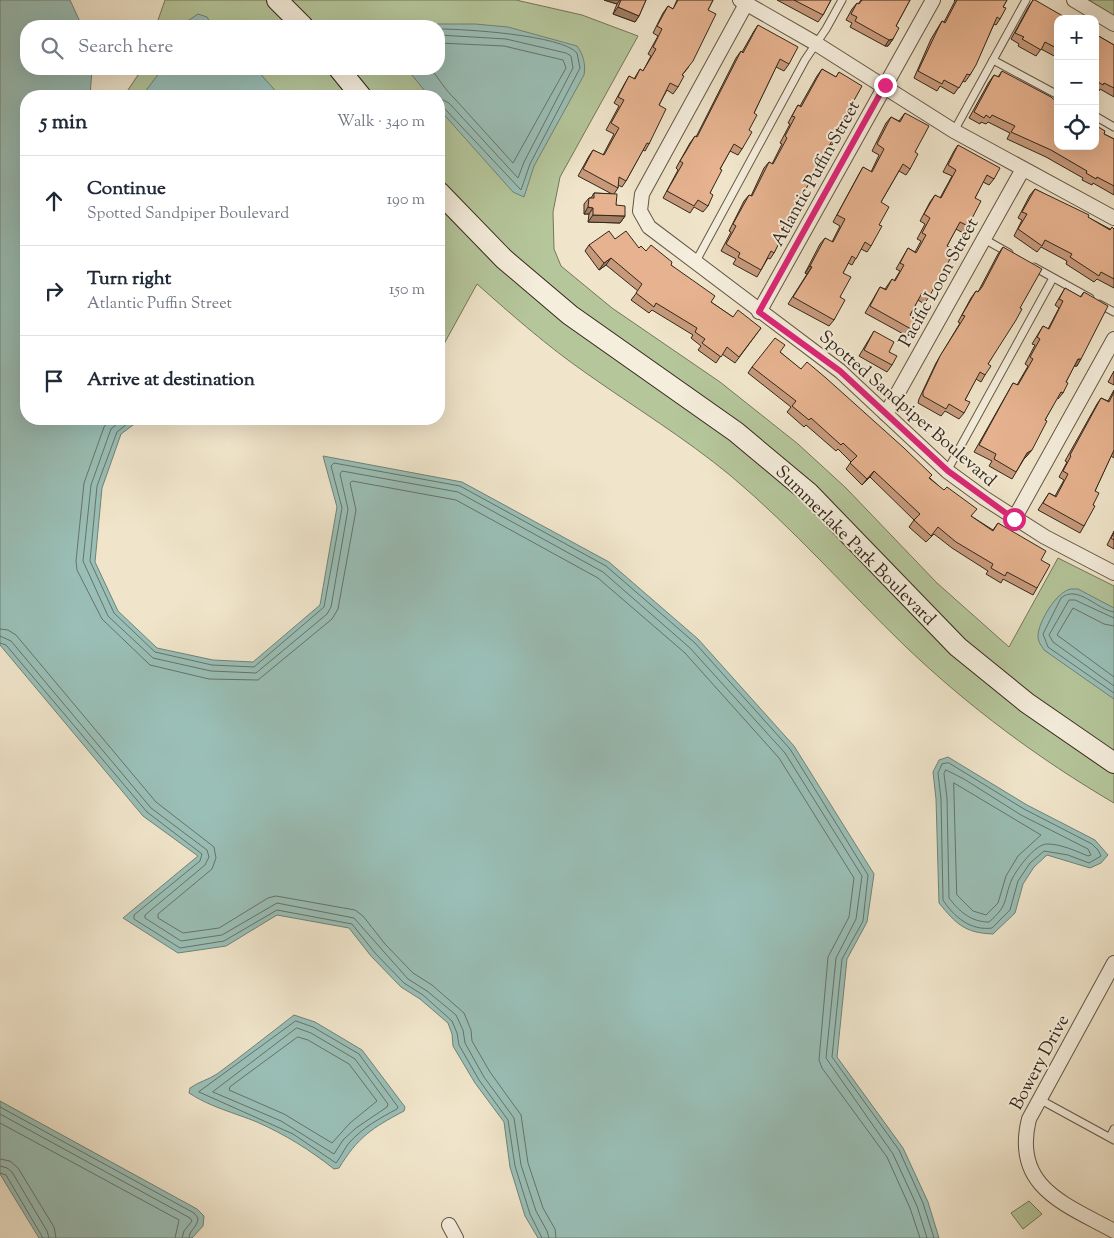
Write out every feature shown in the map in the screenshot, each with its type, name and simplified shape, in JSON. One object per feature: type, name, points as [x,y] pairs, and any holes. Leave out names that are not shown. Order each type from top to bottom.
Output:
[{"type":"main road","points":[[277,0],[297,20]]},
{"type":"main road","points":[[343,75],[356,90]]},
{"type":"main road","name":"Summerlake Park Boulevard","points":[[445,198],[504,260],[570,315],[736,432],[808,493],[958,647],[1027,703],[1114,763]]},
{"type":"street","name":"Atlantic Puffin Street","points":[[759,312],[933,0]]},
{"type":"street","points":[[1074,0],[1114,24]]},
{"type":"street","points":[[743,2],[885,85],[954,131],[1114,218]]},
{"type":"street","name":"Spotted Sandpiper Boulevard","points":[[743,2],[642,194],[640,211],[649,227],[695,264],[840,371],[948,471],[1014,519],[1114,573]]},
{"type":"street","name":"Pacific Loon Street","points":[[886,414],[1023,169]]},
{"type":"street","points":[[1014,519],[1114,339]]},
{"type":"street","name":"Bowery Drive","points":[[1114,963],[1039,1099],[1029,1119],[1025,1141],[1028,1163],[1033,1174],[1047,1193],[1114,1231]]},
{"type":"street","points":[[449,1225],[456,1238]]},
{"type":"lane","points":[[695,264],[815,43],[826,29],[842,0]]},
{"type":"lane","points":[[954,131],[1026,0]]},
{"type":"lane","points":[[994,60],[1054,93]]},
{"type":"lane","points":[[1099,118],[1114,127]]},
{"type":"lane","points":[[984,239],[1020,259]]},
{"type":"lane","points":[[1028,264],[1114,312]]},
{"type":"lane","points":[[948,471],[1053,278]]},
{"type":"lane","points":[[1039,1099],[1112,1139],[1114,1129]]},
{"type":"green space","points":[[165,0],[277,0],[297,20],[158,20]]},
{"type":"green space","points":[[286,0],[516,0],[582,15],[638,36],[560,177],[553,212],[554,249],[561,266],[612,308],[720,382],[798,444],[846,488],[937,583],[1009,647],[1058,558],[1114,586],[1114,751],[1028,693],[950,628],[900,579],[568,304],[456,202],[445,189],[445,90],[364,90],[352,75],[445,75],[445,20],[304,20]]},
{"type":"green space","points":[[1084,0],[1114,0],[1114,18]]},
{"type":"green space","points":[[138,75],[344,75],[356,90],[128,90]]},
{"type":"green space","points":[[445,198],[504,259],[736,432],[958,647],[1114,763],[1114,803],[1032,750],[955,691],[906,647],[798,538],[731,476],[678,436],[557,352],[477,284],[445,342]]},
{"type":"green space","points":[[1029,1201],[1042,1214],[1023,1229],[1011,1213]]},
{"type":"water","points":[[0,0],[70,0],[79,20],[20,20],[20,75],[92,75],[90,90],[20,90],[20,425],[133,425],[121,434],[102,488],[95,562],[118,611],[157,648],[213,660],[253,662],[320,605],[337,507],[323,456],[462,482],[609,562],[698,639],[794,746],[874,874],[867,922],[847,959],[837,1057],[903,1148],[928,1202],[939,1238],[538,1238],[525,1216],[510,1167],[504,1122],[475,1083],[453,1046],[452,1034],[448,1023],[420,999],[401,987],[371,956],[349,928],[277,915],[226,946],[178,953],[123,918],[198,856],[143,816],[0,645]]},
{"type":"water","points":[[198,14],[207,17],[209,20],[189,20]]},
{"type":"water","points":[[445,24],[508,27],[577,46],[584,59],[584,75],[534,166],[524,197],[513,192],[445,116],[445,90],[424,90],[412,75],[445,75]]},
{"type":"water","points":[[158,75],[261,75],[275,90],[146,90]]},
{"type":"water","points":[[1071,589],[1078,589],[1114,608],[1114,699],[1044,650],[1039,642],[1038,636],[1041,623],[1049,608],[1060,595]]},
{"type":"water","points":[[948,757],[1027,805],[1095,840],[1108,855],[1101,863],[1090,868],[1047,855],[1034,867],[1023,884],[1015,913],[993,934],[975,932],[962,926],[939,903],[936,799],[933,772],[939,760]]},
{"type":"water","points":[[294,1015],[315,1022],[362,1050],[405,1107],[404,1111],[374,1128],[359,1141],[339,1168],[334,1169],[316,1155],[268,1127],[214,1106],[189,1093],[190,1088],[217,1074]]},
{"type":"water","points":[[0,1101],[197,1209],[204,1216],[203,1226],[192,1238],[39,1238],[0,1174]]},
{"type":"building","points":[[621,0],[646,0],[639,16],[618,7]]},
{"type":"building","points":[[678,0],[713,0],[708,10],[716,14],[693,61],[682,75],[684,76],[678,87],[670,83],[659,105],[666,109],[649,144],[647,143],[626,181],[619,177],[618,188],[583,169],[593,150],[604,155],[619,128],[611,123],[624,100],[618,97],[629,76],[635,79],[640,69],[643,71],[656,49],[653,47],[662,29],[657,26],[668,6],[673,9]]},
{"type":"building","points":[[794,0],[831,0],[823,15]]},
{"type":"building","points":[[862,0],[910,0],[896,26],[899,28],[893,39],[889,40],[855,21],[857,17],[851,14],[857,3],[859,4]]},
{"type":"building","points":[[957,0],[1007,0],[1003,7],[1006,8],[1000,19],[997,17],[976,65],[970,75],[967,74],[959,88],[944,80],[942,84],[918,71],[942,21],[945,23]]},
{"type":"building","points":[[1033,0],[1061,15],[1054,15],[1054,47],[1045,42],[1041,50],[1022,39],[1024,37],[1015,33]]},
{"type":"building","points":[[758,25],[798,47],[789,64],[780,59],[754,113],[757,115],[749,130],[752,132],[742,149],[734,144],[720,169],[722,170],[710,193],[713,195],[708,206],[698,200],[694,206],[667,191],[683,163],[680,161],[695,136],[697,137],[741,51],[743,53]]},
{"type":"building","points":[[1099,36],[1114,45],[1114,88],[1104,83],[1103,85],[1099,82]]},
{"type":"building","points":[[822,69],[836,77],[839,72],[862,86],[847,113],[841,131],[836,138],[834,137],[821,161],[823,162],[818,172],[816,171],[790,217],[791,220],[774,253],[771,251],[761,270],[738,257],[740,253],[726,244],[736,226],[733,224],[749,195],[752,196],[769,162],[773,164],[787,138],[785,136],[795,117],[792,116],[798,105],[801,107]]},
{"type":"building","points":[[1002,71],[1054,100],[1054,150],[1099,150],[1099,127],[1105,131],[1104,134],[1114,139],[1114,186],[1097,177],[1096,179],[1086,173],[1087,171],[1051,150],[1011,132],[1015,126],[992,115],[990,118],[986,115],[984,118],[974,112],[994,75],[999,77]]},
{"type":"building","points":[[905,113],[929,126],[915,152],[918,154],[910,169],[903,164],[881,202],[889,207],[879,225],[882,226],[871,246],[865,242],[856,259],[852,256],[843,273],[851,277],[840,297],[845,300],[834,320],[793,297],[812,267],[810,266],[825,238],[833,242],[845,219],[837,215],[863,167],[872,172],[884,149],[877,144],[891,117],[900,122]]},
{"type":"building","points":[[958,145],[1000,168],[994,179],[987,175],[975,198],[981,201],[968,226],[960,222],[947,246],[955,250],[929,297],[922,293],[910,315],[916,319],[911,329],[870,306],[880,287],[886,290],[892,279],[895,281],[904,265],[900,263],[908,248],[916,253],[926,235],[922,233],[930,218],[924,214],[935,195],[941,198],[956,170],[948,165]]},
{"type":"building","points":[[1035,189],[1089,215],[1088,217],[1110,230],[1112,227],[1114,229],[1114,279],[1101,272],[1099,276],[1070,257],[1072,254],[1045,240],[1042,246],[1018,229],[1027,214],[1022,212]]},
{"type":"building","points":[[594,193],[617,194],[616,205],[625,206],[625,216],[593,215],[593,208],[588,207],[589,198],[594,198]]},
{"type":"building","points":[[609,231],[615,239],[626,231],[639,248],[641,246],[646,251],[651,245],[672,262],[671,265],[715,296],[711,302],[733,317],[738,310],[761,328],[739,357],[727,347],[721,357],[702,343],[705,339],[695,332],[697,328],[656,303],[654,307],[636,293],[642,284],[611,258],[604,263],[589,245]]},
{"type":"building","points":[[1003,247],[1042,269],[1020,308],[1022,309],[1016,320],[988,364],[991,366],[985,375],[980,372],[965,400],[970,402],[964,413],[949,404],[946,409],[923,396],[923,392],[940,356],[965,316],[962,315],[976,291],[978,292],[982,287]]},
{"type":"building","points":[[1065,288],[1081,297],[1084,292],[1108,306],[1081,359],[1078,359],[1066,382],[1068,383],[1063,393],[1061,392],[1045,420],[1047,421],[1032,450],[1027,453],[1016,472],[994,459],[996,454],[979,445],[1013,383],[1018,385],[1033,359],[1030,357],[1040,339],[1037,337],[1043,326],[1049,329],[1063,301],[1059,299]]},
{"type":"building","points":[[874,331],[894,342],[889,352],[897,356],[892,365],[864,350]]},
{"type":"building","points":[[775,338],[785,345],[780,352],[801,369],[807,362],[904,448],[932,475],[929,478],[944,490],[947,487],[977,509],[971,516],[993,531],[998,523],[1046,551],[1041,560],[1050,565],[1037,588],[1007,572],[1005,576],[991,568],[993,564],[956,542],[938,527],[931,536],[914,520],[920,514],[874,471],[867,479],[850,463],[857,456],[843,443],[841,445],[811,418],[809,420],[792,406],[796,401],[752,367]]},
{"type":"building","points":[[1114,392],[1114,450],[1095,491],[1099,493],[1093,505],[1095,506],[1084,526],[1043,503],[1049,493],[1056,497],[1068,474],[1063,471],[1070,455],[1101,398],[1109,402]]},
{"type":"route","points":[[885,85],[759,312],[799,339],[840,371],[948,471],[1014,519]]}]
